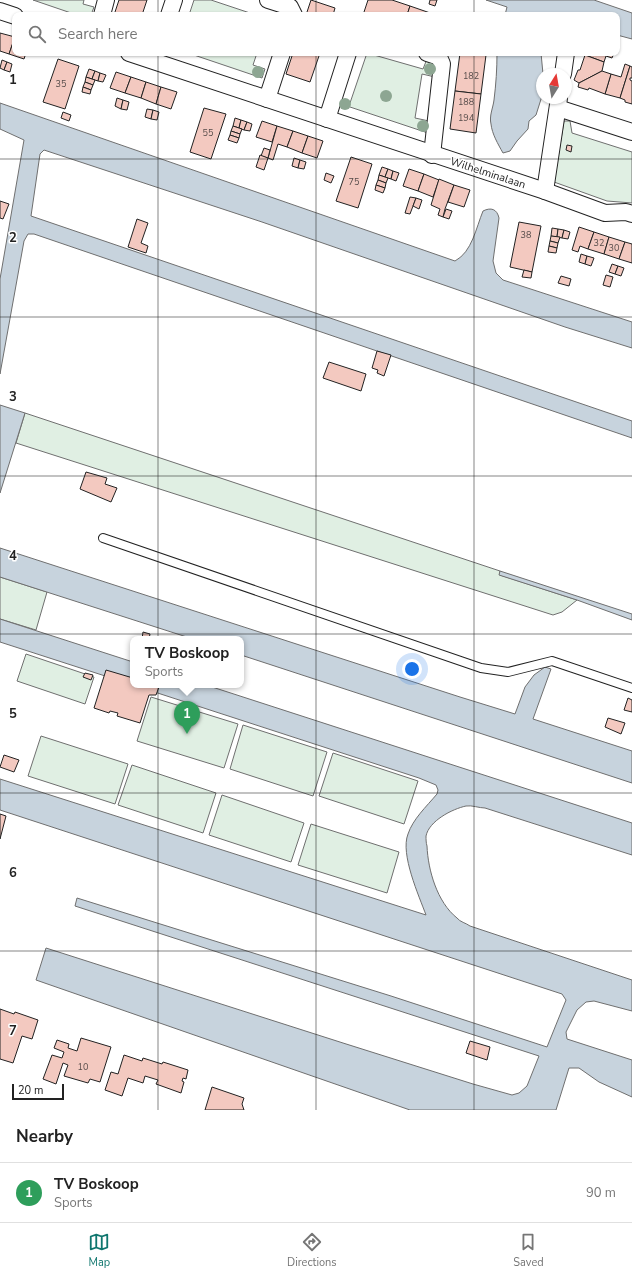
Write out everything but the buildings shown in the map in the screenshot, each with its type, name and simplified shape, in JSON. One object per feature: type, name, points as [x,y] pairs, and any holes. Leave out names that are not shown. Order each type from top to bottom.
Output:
[{"type":"street","points":[[103,12],[106,0]]},
{"type":"street","points":[[170,12],[174,0]]},
{"type":"street","points":[[268,0],[290,7],[292,12]]},
{"type":"street","points":[[0,11],[12,15]]},
{"type":"street","points":[[267,98],[281,56]]},
{"type":"street","points":[[327,119],[347,56]]},
{"type":"street","points":[[432,155],[442,64],[438,57],[435,56]]},
{"type":"street","points":[[564,68],[566,56]]},
{"type":"street","name":"Wilhelminalaan","points":[[156,57],[327,119],[432,155],[545,191],[605,213],[626,212],[632,214]]},
{"type":"street","points":[[545,191],[559,104]]},
{"type":"street","points":[[562,104],[632,132]]},
{"type":"lane","points":[[103,538],[481,668],[508,672],[552,661],[632,688]]},
{"type":"green space","points":[[33,0],[84,0],[83,4],[94,7],[92,12],[68,12]]},
{"type":"green space","points":[[194,0],[211,0],[247,12],[190,12]]},
{"type":"green space","points":[[197,56],[256,56],[253,65],[265,69],[262,78]]},
{"type":"green space","points":[[366,56],[378,56],[423,69],[427,59],[436,62],[435,77],[422,74],[415,118],[429,121],[428,133],[338,103],[339,100],[350,103]]},
{"type":"green space","points":[[564,121],[570,121],[572,133],[632,152],[632,203],[607,201],[554,182]]},
{"type":"green space","points":[[25,413],[500,571],[500,575],[577,600],[562,612],[553,615],[16,443]]},
{"type":"green space","points":[[0,577],[47,592],[36,630],[0,619]]},
{"type":"green space","points":[[26,654],[94,677],[85,704],[17,681]]},
{"type":"green space","points":[[151,697],[238,724],[224,768],[137,741]]},
{"type":"green space","points":[[243,725],[327,752],[313,796],[230,769]]},
{"type":"green space","points":[[41,736],[128,764],[115,804],[28,776]]},
{"type":"green space","points":[[333,753],[418,781],[404,824],[319,796]]},
{"type":"green space","points":[[132,765],[216,793],[203,833],[118,805]]},
{"type":"green space","points":[[222,795],[304,823],[291,862],[209,835]]},
{"type":"green space","points":[[311,824],[399,852],[387,893],[298,865]]},
{"type":"shaded area","points":[[486,0],[594,0],[632,13],[632,39],[620,36],[620,12],[506,12],[507,7]]},
{"type":"shaded area","points":[[497,56],[541,56],[542,68],[536,68],[536,104],[539,104],[536,115],[529,121],[528,129],[510,151],[503,153],[494,135],[491,121]]},
{"type":"shaded area","points":[[0,103],[455,261],[466,252],[476,232],[483,211],[491,209],[495,211],[499,218],[493,261],[496,273],[503,280],[632,322],[632,348],[565,327],[262,222],[44,150],[40,154],[31,216],[632,421],[632,438],[34,234],[28,234],[24,241],[0,374],[0,279],[24,140],[0,129]]},
{"type":"shaded area","points":[[0,405],[25,413],[0,493]]},
{"type":"shaded area","points":[[0,548],[515,714],[525,687],[534,675],[545,667],[551,669],[533,719],[632,751],[632,783],[244,656],[244,636],[184,636],[0,577]]},
{"type":"shaded area","points":[[500,571],[632,614],[632,620],[577,600],[499,575]]},
{"type":"shaded area","points":[[0,619],[130,661],[130,684],[0,642]]},
{"type":"shaded area","points":[[142,688],[215,688],[632,823],[632,855],[485,808],[466,806],[442,816],[436,821],[428,831],[426,842],[429,865],[439,895],[450,911],[460,921],[470,926],[632,980],[632,1011],[594,1001],[586,1002],[577,1010],[566,1032],[567,1039],[632,1060],[632,1097],[599,1082],[579,1068],[569,1068],[556,1110],[410,1110],[36,980],[46,948],[473,1084],[512,1095],[519,1093],[527,1086],[539,1056],[75,906],[77,898],[391,996],[547,1047],[566,1000],[562,994],[0,810],[0,779],[426,915],[411,875],[406,852],[406,842],[413,823],[437,794],[438,790],[436,785],[419,778]]},
{"type":"place","name":"TV Boskoop","points":[[187,734]]}]
